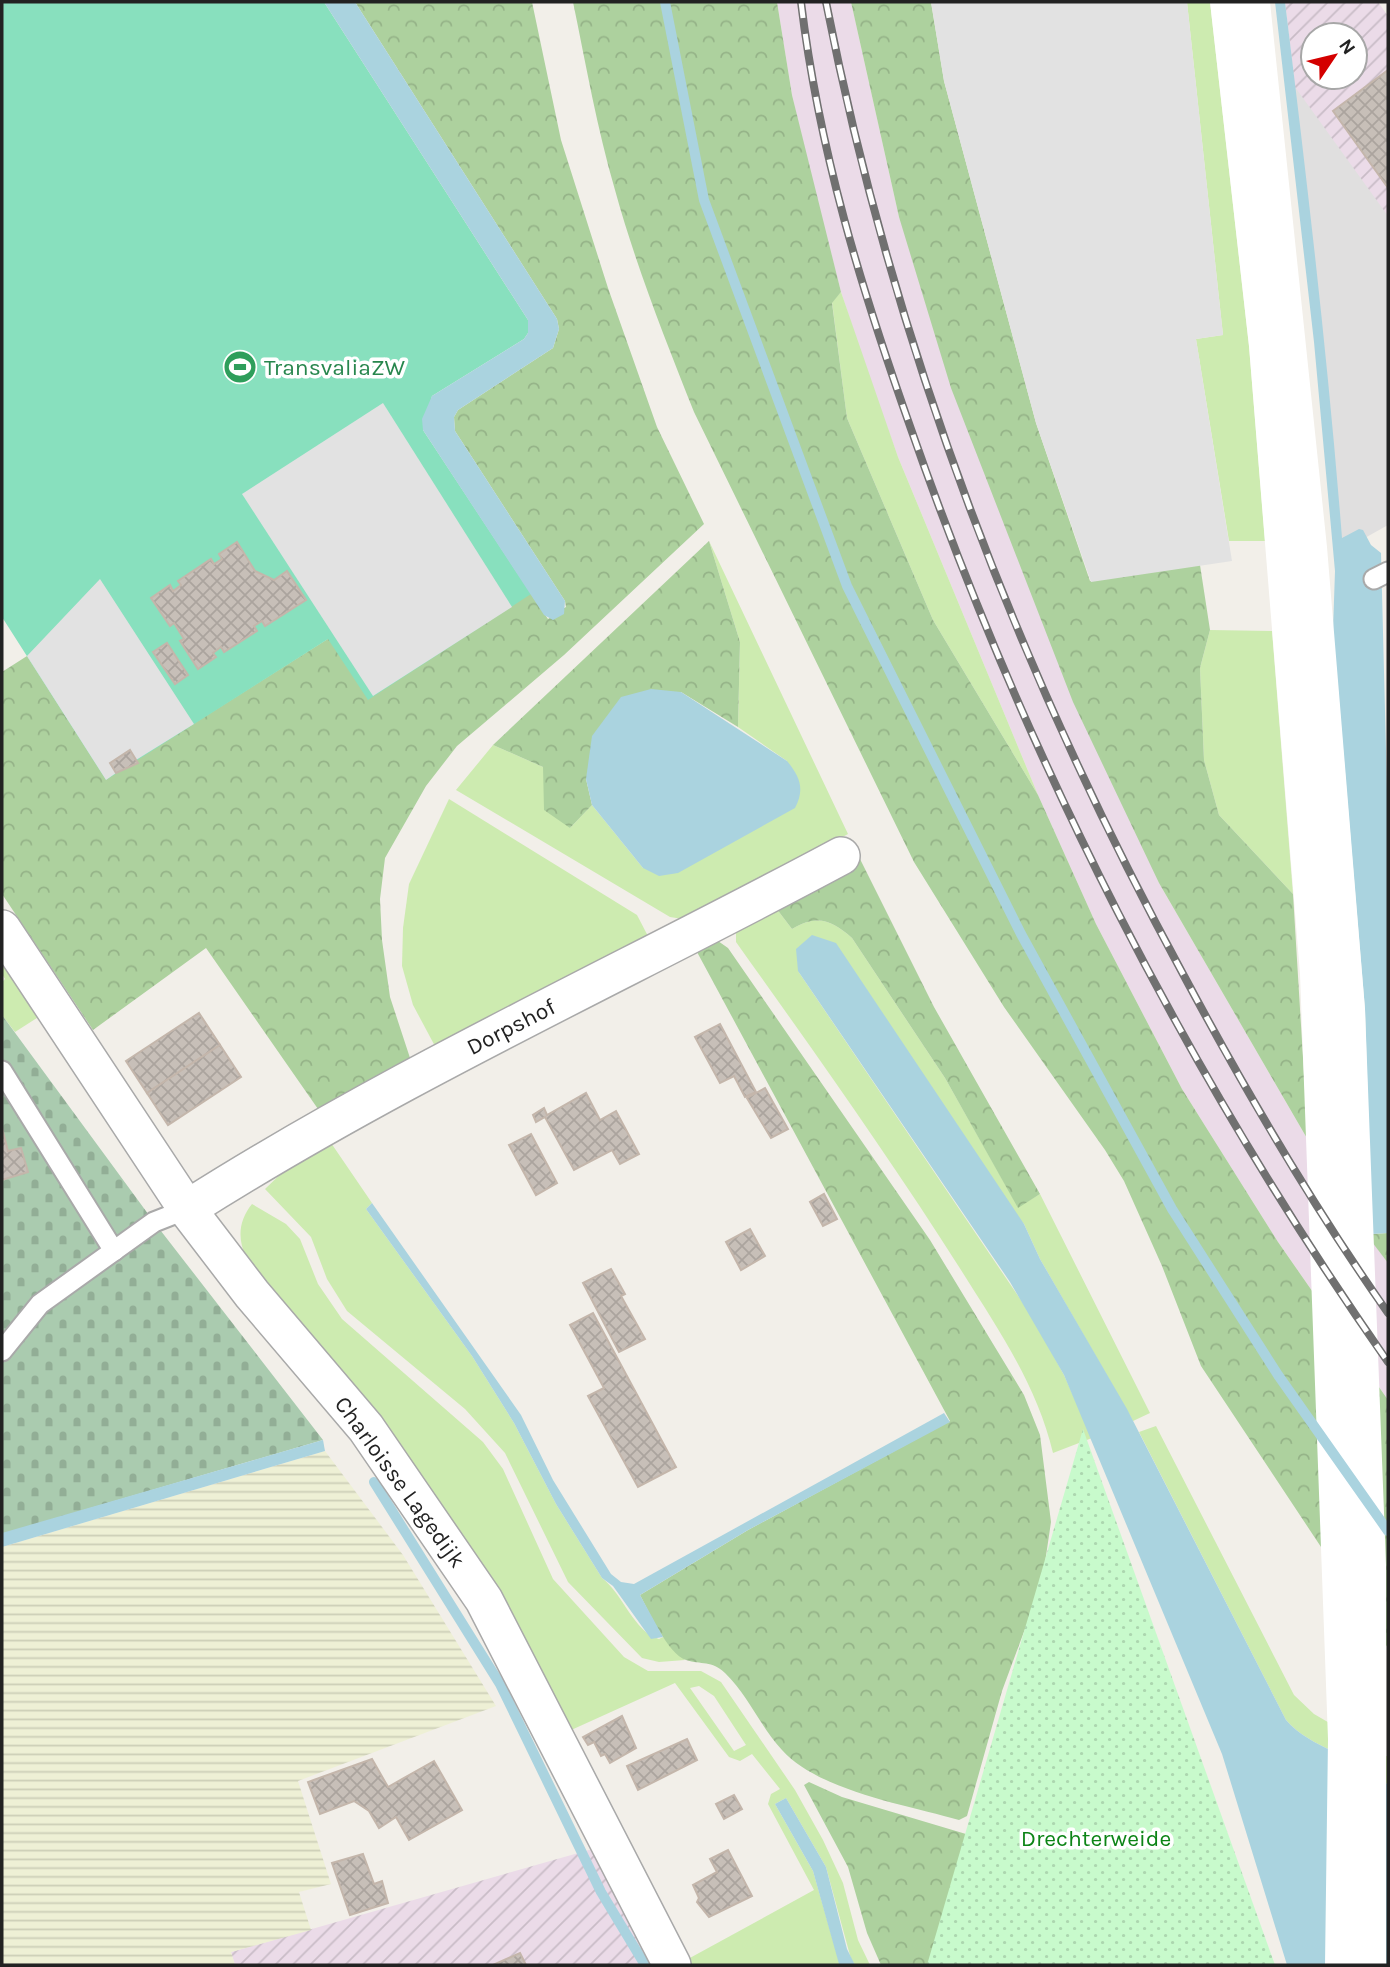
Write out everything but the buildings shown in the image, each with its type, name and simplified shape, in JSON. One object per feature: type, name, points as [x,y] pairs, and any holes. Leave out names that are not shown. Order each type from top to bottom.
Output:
[{"type":"street","name":"Dorpshof","points":[[187,1209],[242,1174],[428,1070],[841,856]]},
{"type":"street","name":"Charloisse Lagedijk","points":[[2,929],[187,1209],[252,1294],[366,1428],[484,1600],[672,1965]]},
{"type":"lane","points":[[2,1071],[114,1251]]},
{"type":"lane","points":[[2,1350],[40,1304],[154,1222],[187,1209]]},
{"type":"shaded area","points":[[777,2],[851,2],[899,217],[1159,883],[1308,1140],[1388,1263],[1388,1400],[1278,1242],[1182,1089],[1096,924],[1038,795],[898,457],[841,292],[792,95]]},
{"type":"shaded area","points":[[931,2],[1187,2],[1223,335],[1196,339],[1232,561],[1091,582],[1036,423],[944,81]]},
{"type":"shaded area","points":[[1285,2],[1378,2],[1388,16],[1388,216],[1295,87]]},
{"type":"shaded area","points":[[1290,72],[1299,85],[1299,91],[1304,91],[1388,209],[1388,525],[1363,539],[1339,542]]},
{"type":"shaded area","points":[[383,403],[512,607],[373,696],[242,494]]},
{"type":"shaded area","points":[[100,579],[194,724],[136,760],[129,750],[110,763],[116,773],[106,780],[27,656]]},
{"type":"shaded area","points":[[610,1844],[679,1965],[235,1965],[231,1952]]},
{"type":"green space","name":"TransvaliaZW","points":[[2,2],[324,2],[528,320],[528,333],[524,339],[432,396],[423,430],[531,594],[368,700],[328,639],[106,780],[2,617]]},
{"type":"green space","points":[[355,2],[532,2],[561,140],[608,288],[657,427],[704,524],[564,655],[457,746],[426,786],[385,858],[380,899],[382,940],[390,997],[411,1061],[318,1109],[206,948],[93,1030],[2,894],[2,672],[27,656],[106,779],[133,763],[135,765],[136,760],[334,635],[517,573],[548,619],[566,607],[565,601],[455,431],[454,417],[458,410],[553,348],[559,329],[557,319]]},
{"type":"green space","points":[[573,2],[777,2],[792,95],[841,292],[832,303],[847,418],[933,620],[1038,795],[1096,924],[1182,1089],[1278,1242],[1388,1400],[1388,1648],[1201,1366],[1162,1266],[1124,1181],[1004,1007],[914,862],[683,385],[623,218],[597,120]]},
{"type":"green space","points":[[851,2],[931,2],[944,81],[1036,423],[1090,581],[1200,565],[1210,630],[1200,668],[1204,760],[1219,815],[1293,894],[1308,1140],[1159,883],[1073,702],[951,388],[899,217]]},
{"type":"green space","points":[[1187,2],[1210,2],[1249,346],[1265,541],[1229,541],[1196,339],[1223,335]]},
{"type":"green space","points":[[841,292],[898,457],[1038,795],[933,620],[847,418],[832,302]]},
{"type":"green space","points":[[709,541],[848,834],[689,920],[670,917],[456,790],[493,745],[543,767],[570,828],[592,805],[643,868],[787,761],[738,727],[740,642]]},
{"type":"green space","points":[[709,541],[740,642],[738,727],[681,692],[586,779],[592,805],[570,828],[544,810],[543,767],[493,745]]},
{"type":"green space","points":[[1210,630],[1272,631],[1293,894],[1219,815],[1204,760],[1200,668]]},
{"type":"green space","points":[[449,799],[637,915],[650,940],[436,1048],[413,1005],[402,966],[403,928],[409,884]]},
{"type":"green space","points":[[857,853],[934,1007],[1040,1194],[1018,1208],[945,1078],[852,938],[838,927],[824,921],[801,924],[792,929],[776,908]]},
{"type":"green space","points":[[776,908],[792,929],[809,922],[824,921],[838,927],[852,938],[945,1078],[1018,1207],[1040,1194],[1150,1413],[1133,1421],[1040,1259],[1024,1224],[798,971],[1031,1315],[1064,1375],[1092,1438],[1053,1453],[1027,1381],[989,1314],[879,1145],[736,942],[736,931]]},
{"type":"green space","points":[[718,941],[728,948],[930,1240],[1024,1395],[1040,1435],[1051,1522],[1042,1583],[1002,1691],[967,1816],[959,1820],[865,1795],[818,1776],[798,1764],[774,1741],[741,1691],[725,1673],[711,1664],[686,1660],[672,1650],[640,1595],[748,1530],[950,1421],[697,952]]},
{"type":"green space","points":[[2,957],[40,1016],[15,1032],[2,1015],[2,982],[5,979],[2,974]]},
{"type":"green space","points":[[2,1015],[154,1222],[323,1440],[2,1534]]},
{"type":"green space","points":[[329,1140],[372,1203],[366,1209],[472,1356],[514,1423],[556,1504],[602,1578],[642,1629],[659,1639],[663,1637],[685,1660],[659,1662],[642,1658],[568,1582],[505,1453],[465,1409],[347,1311],[327,1279],[311,1237],[265,1189],[291,1164]]},
{"type":"green space","points":[[252,1204],[286,1224],[300,1239],[318,1284],[342,1319],[483,1442],[503,1469],[553,1579],[624,1657],[648,1671],[701,1671],[721,1682],[795,1790],[823,1840],[843,1883],[858,1940],[870,1965],[855,1965],[851,1959],[826,1867],[786,1798],[775,1804],[813,1871],[840,1965],[691,1965],[688,1959],[814,1890],[768,1804],[771,1794],[780,1789],[752,1754],[740,1761],[729,1757],[675,1683],[569,1731],[246,1257],[241,1243],[241,1229],[244,1216]],"holes":[[[699,1686],[714,1696],[746,1745],[734,1751],[690,1688]]]},
{"type":"green space","points":[[1388,1233],[1388,1263],[1372,1242],[1372,1234]]},
{"type":"green space","points":[[1156,1426],[1294,1695],[1314,1714],[1388,1757],[1388,1785],[1364,1767],[1309,1739],[1286,1720],[1139,1432]]},
{"type":"green space","name":"Drechterweide","points":[[1083,1429],[1275,1965],[927,1965]]},
{"type":"green space","points":[[325,1451],[403,1555],[496,1706],[298,1781],[331,1884],[299,1892],[311,1930],[231,1952],[235,1965],[2,1965],[2,1547]]},
{"type":"green space","points":[[809,1782],[842,1797],[976,1837],[1209,1965],[881,1965],[867,1933],[848,1867],[804,1785]]},
{"type":"water","points":[[324,2],[355,2],[557,319],[559,329],[553,348],[458,410],[454,417],[455,431],[565,601],[564,614],[553,620],[544,615],[423,430],[422,419],[432,396],[524,339],[528,333],[528,320]]},
{"type":"water","points":[[1275,2],[1285,2],[1316,270],[1342,538],[1359,529],[1363,530],[1371,545],[1381,553],[1388,830],[1388,1233],[1372,1234],[1365,1009],[1333,630],[1335,571],[1314,342]]},
{"type":"water","points":[[651,689],[681,692],[787,761],[800,783],[800,795],[795,808],[678,873],[659,876],[643,868],[592,805],[586,779],[592,736],[621,697]]},
{"type":"water","points":[[812,935],[836,943],[1024,1224],[1040,1259],[1127,1409],[1286,1720],[1309,1739],[1364,1767],[1388,1785],[1388,1965],[1287,1965],[1222,1754],[1064,1375],[1010,1282],[798,971],[796,949]]},
{"type":"water","points":[[372,1203],[521,1415],[553,1480],[611,1574],[621,1582],[634,1584],[944,1413],[950,1422],[748,1530],[640,1595],[663,1637],[651,1639],[613,1586],[602,1578],[556,1504],[514,1423],[472,1356],[366,1209]]},
{"type":"water","points":[[323,1440],[325,1451],[2,1547],[2,1533]]},
{"type":"water","points":[[786,1798],[826,1867],[847,1949],[855,1965],[839,1964],[813,1871],[775,1804]]},
{"type":"pier","points":[[1210,2],[1270,2],[1327,547],[1365,1009],[1386,1565],[1386,1965],[1325,1965],[1328,1739],[1300,974],[1249,346]]},
{"type":"waterway","points":[[665,2],[704,200],[847,586],[1021,934],[1172,1209],[1278,1375],[1388,1531]]},
{"type":"waterway","points":[[374,1482],[500,1684],[601,1892],[645,1965]]},
{"type":"railway","points":[[801,2],[819,112],[831,165],[875,324],[956,552],[1006,674],[1060,794],[1118,912],[1180,1028],[1245,1142],[1388,1362]]},
{"type":"railway","points":[[826,2],[854,129],[887,255],[967,502],[1015,622],[1067,741],[1183,974],[1280,1147],[1388,1313]]},
{"type":"place","name":"TransvaliaZW","points":[[240,367]]}]
